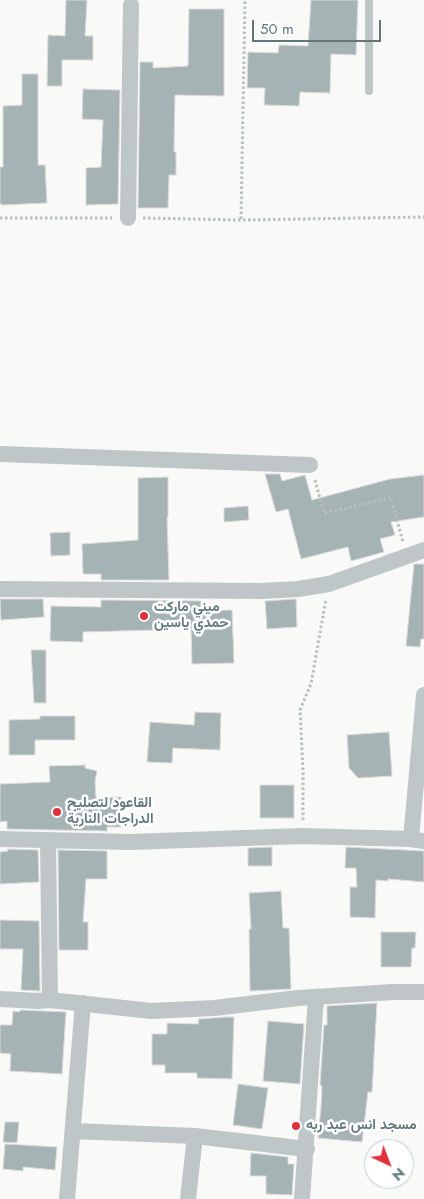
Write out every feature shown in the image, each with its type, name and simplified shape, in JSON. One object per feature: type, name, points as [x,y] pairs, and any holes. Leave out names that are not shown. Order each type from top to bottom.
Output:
[{"type":"street","points":[[128,218],[131,3]]},
{"type":"street","points":[[0,454],[310,465]]},
{"type":"street","points":[[0,589],[298,590],[329,584],[424,550]]},
{"type":"street","points":[[0,839],[130,842],[302,836],[418,840],[424,695]]},
{"type":"street","points":[[48,840],[50,1000]]},
{"type":"street","points":[[0,999],[38,1002],[50,1000],[150,1011],[214,1008],[298,998],[424,992]]},
{"type":"street","points":[[302,1199],[316,998]]},
{"type":"street","points":[[67,1199],[83,1003]]},
{"type":"street","points":[[73,1131],[195,1136],[306,1149]]},
{"type":"street","points":[[188,1199],[195,1136]]},
{"type":"lane","points":[[369,0],[369,91]]},
{"type":"path","points":[[241,220],[245,0]]},
{"type":"path","points":[[0,218],[241,220],[424,217]]},
{"type":"path","points":[[310,465],[324,513],[391,498],[407,556]]},
{"type":"path","points":[[302,836],[304,771],[300,710],[311,684],[329,584]]},
{"type":"building","points":[[66,0],[87,0],[85,36],[93,36],[93,60],[62,60],[62,86],[47,86],[48,35],[65,36]]},
{"type":"building","points":[[311,0],[358,0],[356,55],[331,54],[330,93],[300,92],[299,106],[264,105],[265,88],[247,88],[248,52],[278,53],[279,45],[308,46]]},
{"type":"building","points":[[189,9],[224,9],[224,96],[175,95],[174,152],[176,152],[176,175],[169,175],[168,208],[138,208],[140,62],[153,62],[153,68],[188,66]]},
{"type":"building","points":[[22,74],[38,74],[38,165],[45,165],[47,203],[3,205],[0,204],[0,167],[3,167],[3,106],[22,105]]},
{"type":"building","points":[[83,89],[120,90],[118,204],[86,205],[86,168],[101,167],[103,120],[82,119]]},
{"type":"building","points":[[265,474],[280,474],[282,481],[305,475],[312,500],[390,479],[424,475],[424,517],[391,522],[395,535],[380,539],[384,552],[351,561],[348,547],[301,559],[288,509],[276,512]]},
{"type":"building","points":[[168,477],[169,580],[101,580],[101,574],[83,574],[82,544],[138,540],[138,478]]},
{"type":"building","points":[[248,506],[249,520],[224,522],[224,508]]},
{"type":"building","points":[[70,532],[70,555],[51,556],[50,533]]},
{"type":"building","points":[[414,564],[424,564],[424,639],[421,639],[420,647],[406,646]]},
{"type":"building","points":[[0,599],[43,599],[44,617],[1,620]]},
{"type":"building","points":[[296,599],[297,627],[267,629],[265,601]]},
{"type":"building","points":[[101,600],[201,601],[201,611],[232,610],[234,663],[192,664],[191,628],[156,627],[156,630],[83,632],[83,642],[50,641],[51,606],[101,607]]},
{"type":"building","points":[[31,650],[46,650],[46,703],[34,703]]},
{"type":"building","points":[[195,712],[221,713],[220,750],[173,748],[172,763],[147,762],[150,722],[194,725]]},
{"type":"building","points":[[40,716],[75,716],[75,740],[35,740],[35,755],[9,755],[9,720],[40,719]]},
{"type":"building","points":[[389,732],[392,776],[358,778],[349,768],[347,735]]},
{"type":"building","points":[[85,765],[85,768],[97,771],[95,781],[96,798],[121,797],[121,827],[107,827],[107,831],[7,829],[7,821],[0,822],[0,784],[50,782],[49,766]]},
{"type":"building","points":[[260,785],[294,785],[294,818],[260,818]]},
{"type":"building","points":[[272,847],[272,866],[248,866],[248,848]]},
{"type":"building","points":[[346,847],[424,851],[424,882],[376,880],[375,918],[350,917],[350,887],[357,887],[356,868],[345,868]]},
{"type":"building","points":[[8,849],[38,850],[39,882],[0,884],[0,852],[8,851]]},
{"type":"building","points":[[58,850],[107,851],[107,879],[86,879],[83,922],[88,922],[88,950],[59,950]]},
{"type":"building","points":[[281,891],[283,928],[289,928],[291,989],[250,991],[249,929],[251,929],[249,893]]},
{"type":"building","points":[[0,920],[39,921],[40,991],[21,990],[23,949],[0,949]]},
{"type":"building","points":[[381,932],[416,932],[415,948],[412,948],[411,967],[381,967]]},
{"type":"building","points":[[377,1003],[372,1092],[368,1092],[362,1142],[318,1138],[324,1025],[327,1025],[327,1006]]},
{"type":"building","points":[[20,1010],[66,1012],[62,1074],[10,1071],[11,1054],[0,1053],[0,1025],[12,1025],[13,1011],[20,1012]]},
{"type":"building","points":[[234,1017],[232,1079],[197,1078],[197,1073],[165,1073],[165,1065],[152,1065],[152,1034],[167,1034],[167,1023],[198,1024],[199,1019]]},
{"type":"building","points":[[268,1021],[304,1024],[300,1084],[263,1081]]},
{"type":"building","points":[[238,1084],[268,1088],[262,1129],[233,1125]]},
{"type":"building","points":[[5,1122],[19,1122],[17,1143],[3,1142]]},
{"type":"building","points":[[5,1144],[57,1147],[55,1170],[23,1167],[23,1171],[3,1169]]},
{"type":"building","points":[[251,1153],[288,1157],[288,1164],[294,1164],[292,1195],[266,1194],[266,1176],[250,1176]]},
{"type":"place","name":"ميني ماركت حمدي ياسين","points":[[144,616]]},
{"type":"place","name":"القاعود لتصليح الدراجات النارية","points":[[57,812]]},
{"type":"place","name":"مسجد انس عبد ربه","points":[[296,1126]]}]
